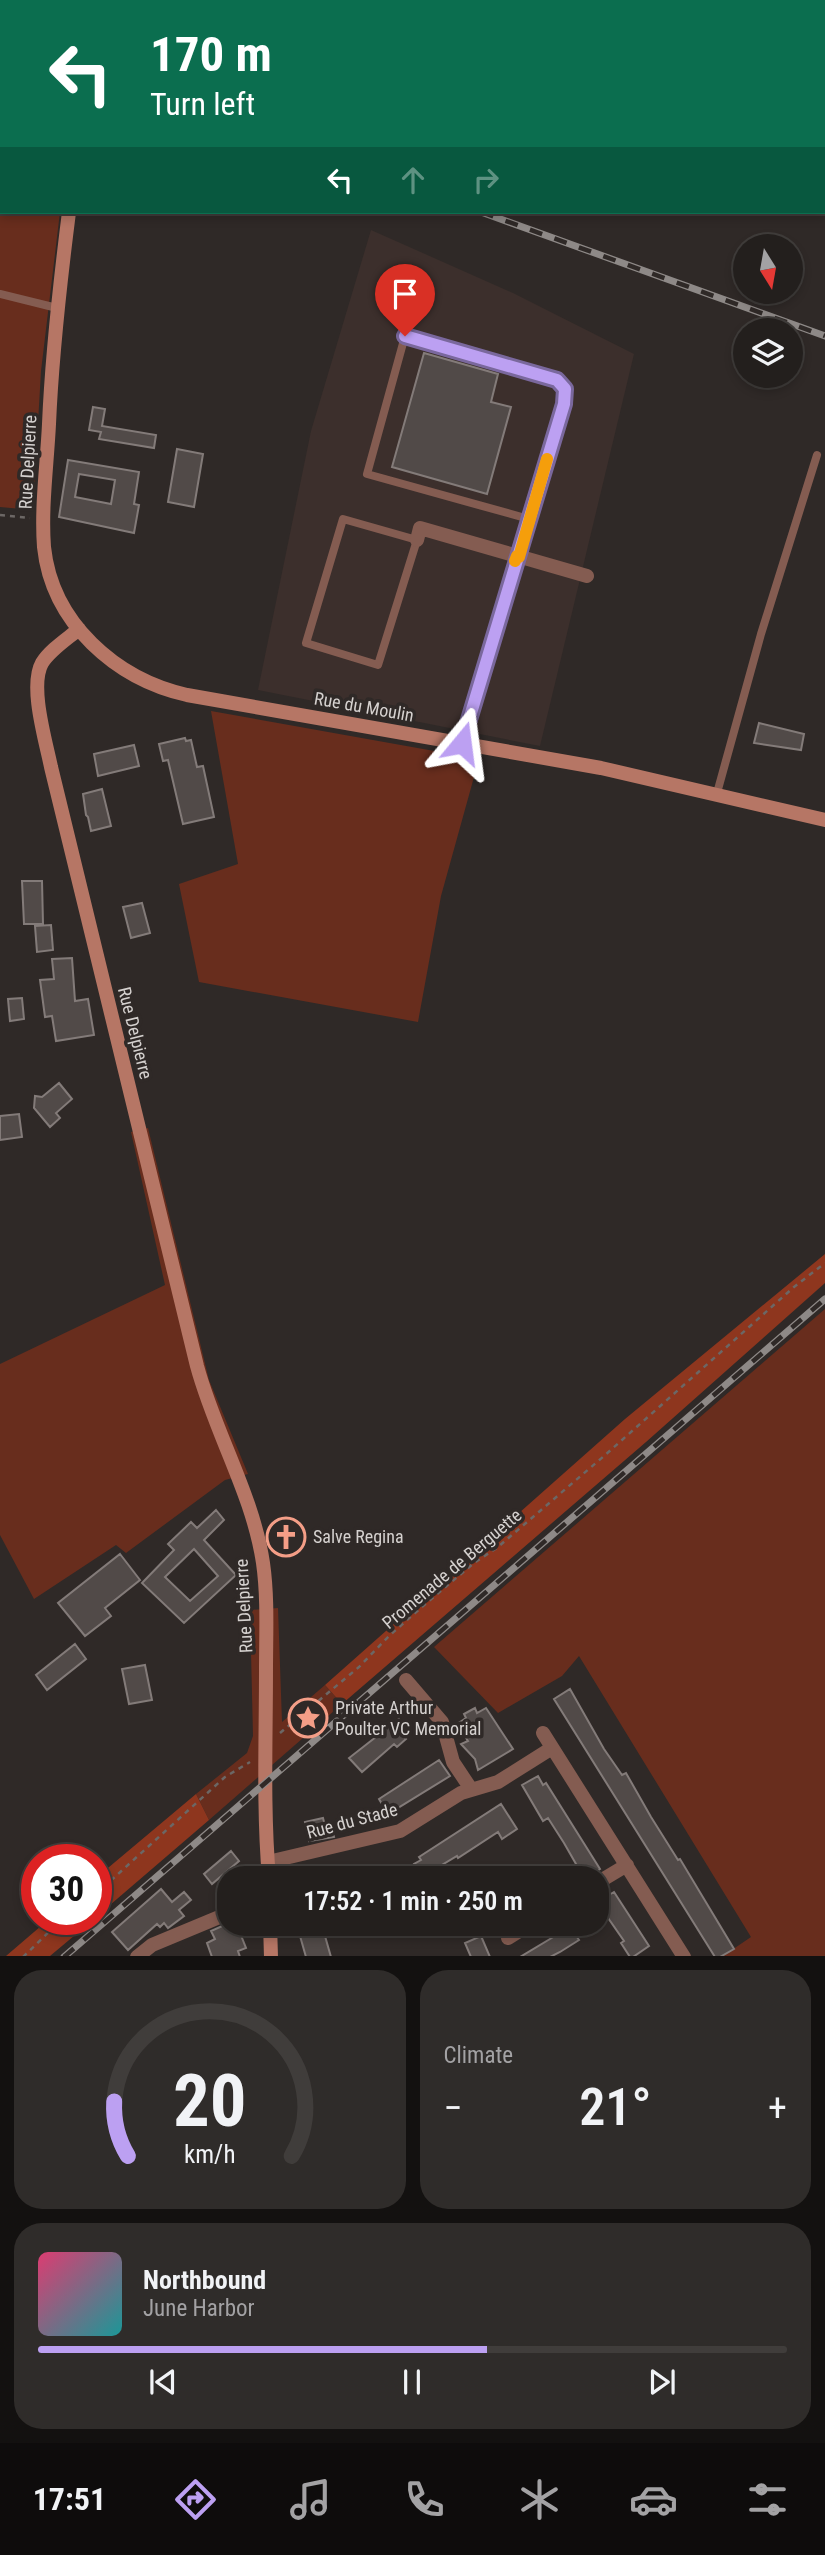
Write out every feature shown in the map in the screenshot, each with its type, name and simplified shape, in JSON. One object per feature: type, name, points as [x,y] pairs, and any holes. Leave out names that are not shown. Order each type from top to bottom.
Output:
[{"type":"street","name":"Rue Delpierre","points":[[69,214],[57,308],[44,545],[51,579],[63,605],[79,629],[48,656],[39,671],[38,695],[44,730],[197,1366],[206,1400],[253,1521],[263,1561],[267,1608],[268,1866]]},
{"type":"street","points":[[416,540],[420,528],[587,576]]},
{"type":"street","points":[[462,743],[518,557]]},
{"type":"street","name":"Rue du Moulin","points":[[79,629],[98,650],[116,664],[145,682],[168,691],[601,768],[825,820]]},
{"type":"street","points":[[407,1680],[442,1722],[453,1762],[471,1789]]},
{"type":"street","points":[[543,1733],[684,1956]]},
{"type":"street","name":"Rue du Stade","points":[[268,1862],[400,1831],[471,1789],[495,1784],[552,1748]]},
{"type":"street","points":[[609,1876],[627,1865]]},
{"type":"street","points":[[137,1956],[152,1945],[217,1918]]},
{"type":"street","points":[[270,1936],[271,1956]]},
{"type":"lane","points":[[0,294],[57,308]]},
{"type":"lane","points":[[518,557],[564,404],[563,385],[557,380],[405,336],[367,474],[529,519]]},
{"type":"lane","points":[[717,793],[761,634],[817,455]]},
{"type":"lane","points":[[343,519],[416,540],[378,665],[306,643],[343,519]]},
{"type":"path","points":[[0,515],[44,520]]},
{"type":"path","name":"Promenade de Berguette","points":[[112,1879],[225,1777],[247,1765],[266,1744],[359,1667],[389,1636],[443,1589],[498,1547],[794,1287],[825,1263]]},
{"type":"path","points":[[23,1956],[45,1935]]},
{"type":"shaded area","points":[[0,214],[60,214],[41,371],[33,510],[0,507]]},
{"type":"shaded area","points":[[371,230],[513,293],[634,354],[540,746],[258,690],[311,431]]},
{"type":"shaded area","points":[[211,711],[479,759],[441,896],[418,1022],[199,982],[179,884],[238,864]]},
{"type":"shaded area","points":[[148,1128],[209,1380],[248,1474],[225,1480],[126,1553],[116,1545],[34,1599],[0,1535],[0,1364],[165,1285],[131,1132]]},
{"type":"shaded area","points":[[825,1254],[825,1283],[646,1442],[342,1704],[325,1685],[625,1419]]},
{"type":"shaded area","points":[[825,1309],[825,1956],[723,1956],[751,1937],[579,1656],[562,1676],[498,1713],[434,1647]]},
{"type":"shaded area","points":[[278,1608],[282,1722],[325,1685],[342,1704],[209,1820],[196,1794],[247,1753],[253,1736],[250,1610]]},
{"type":"shaded area","points":[[196,1794],[209,1820],[112,1903],[112,1865]]},
{"type":"shaded area","points":[[30,1935],[75,1935],[50,1956],[6,1956]]},
{"type":"building","points":[[424,353],[498,374],[491,402],[511,407],[487,494],[392,467]]},
{"type":"building","points":[[93,407],[105,409],[102,426],[156,435],[154,448],[99,439],[101,432],[89,430]]},
{"type":"building","points":[[177,449],[203,454],[194,507],[168,502]]},
{"type":"building","points":[[68,460],[139,472],[134,504],[139,505],[134,533],[59,517]],"holes":[[[79,474],[115,480],[111,504],[75,497]]]},
{"type":"building","points":[[759,723],[804,734],[801,750],[754,743]]},
{"type":"building","points":[[185,738],[186,741],[191,740],[197,767],[203,766],[214,817],[183,824],[168,760],[163,761],[159,744]]},
{"type":"building","points":[[134,745],[139,766],[98,776],[94,754]]},
{"type":"building","points":[[102,789],[111,826],[91,831],[83,794]]},
{"type":"building","points":[[22,881],[42,881],[43,924],[24,924]]},
{"type":"building","points":[[142,903],[150,933],[131,938],[123,907]]},
{"type":"building","points":[[51,925],[53,950],[37,952],[35,926]]},
{"type":"building","points":[[72,958],[75,1001],[88,999],[94,1035],[56,1041],[52,1016],[45,1017],[40,980],[54,979],[52,959]]},
{"type":"building","points":[[22,998],[24,1019],[10,1021],[8,999]]},
{"type":"building","points":[[59,1083],[72,1099],[56,1113],[60,1118],[50,1127],[34,1108],[35,1096],[42,1097]]},
{"type":"building","points":[[19,1114],[22,1137],[0,1140],[0,1116]]},
{"type":"building","points":[[216,1510],[224,1520],[204,1540],[236,1575],[184,1623],[142,1583],[174,1550],[168,1544],[191,1522],[197,1528]],"holes":[[[194,1549],[218,1576],[190,1601],[165,1577]]]},
{"type":"building","points":[[120,1554],[140,1580],[105,1608],[111,1616],[85,1636],[58,1603]]},
{"type":"building","points":[[75,1644],[86,1659],[47,1690],[36,1675]]},
{"type":"building","points":[[145,1665],[152,1700],[129,1704],[122,1669]]},
{"type":"building","points":[[570,1689],[604,1749],[622,1775],[626,1773],[734,1949],[722,1956],[714,1956],[554,1699]]},
{"type":"building","points":[[475,1708],[477,1713],[486,1708],[513,1749],[478,1770],[475,1759],[461,1744],[468,1741],[457,1724],[466,1718],[464,1714]]},
{"type":"building","points":[[399,1719],[410,1733],[406,1739],[397,1747],[394,1744],[362,1772],[349,1758]]},
{"type":"building","points":[[439,1760],[450,1776],[388,1814],[379,1799]]},
{"type":"building","points":[[538,1776],[543,1785],[546,1783],[598,1866],[573,1866],[576,1864],[564,1843],[548,1818],[543,1821],[522,1785]]},
{"type":"building","points":[[501,1804],[517,1829],[502,1839],[498,1832],[458,1858],[457,1856],[440,1866],[415,1866],[421,1860],[419,1857]]},
{"type":"building","points":[[323,1818],[325,1826],[331,1825],[334,1837],[309,1841],[305,1822]]},
{"type":"building","points":[[231,1851],[239,1861],[233,1866],[217,1866],[217,1880],[212,1884],[204,1874]]},
{"type":"building","points":[[161,1889],[172,1902],[184,1892],[191,1900],[179,1910],[184,1916],[168,1928],[164,1923],[160,1927],[157,1924],[128,1950],[112,1932]]},
{"type":"building","points":[[614,1892],[649,1946],[634,1956],[629,1956],[621,1943],[624,1941],[609,1919],[609,1895]]},
{"type":"building","points":[[217,1928],[217,1936],[241,1936],[246,1948],[238,1951],[240,1956],[212,1956],[207,1943],[215,1939],[211,1931]]},
{"type":"building","points":[[300,1936],[325,1936],[331,1956],[306,1956]]},
{"type":"building","points":[[481,1936],[490,1956],[471,1956],[465,1943]]},
{"type":"building","points":[[555,1936],[576,1936],[579,1940],[552,1956],[522,1956]]},
{"type":"railway","points":[[487,214],[825,336]]},
{"type":"railway","points":[[65,1956],[825,1299]]},
{"type":"slow traffic","points":[[515,561],[517,556],[519,557],[547,459]]},
{"type":"place","name":"Salve Regina","points":[[286,1537]]},
{"type":"place","name":"Private Arthur Poulter VC Memorial","points":[[308,1718]]},
{"type":"route","points":[[405,336],[557,380],[565,389],[564,404],[462,743]]}]
